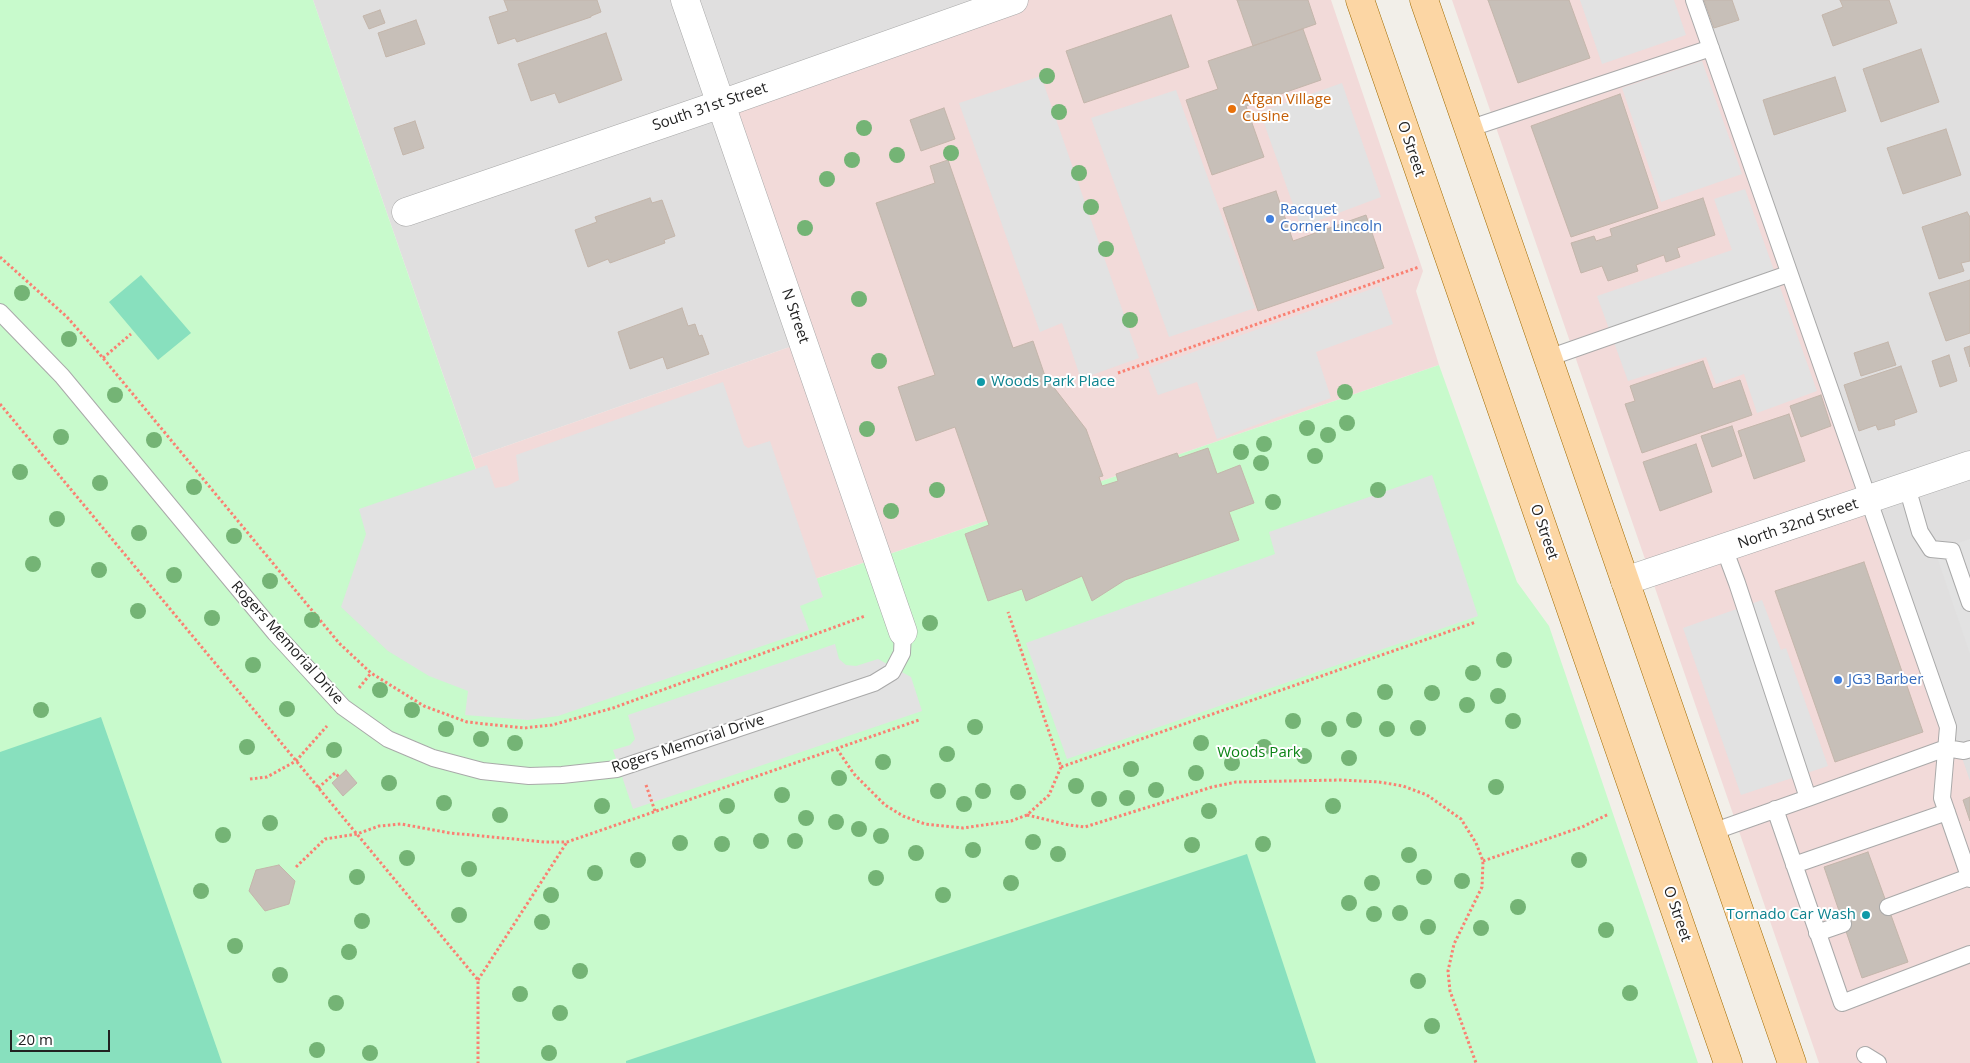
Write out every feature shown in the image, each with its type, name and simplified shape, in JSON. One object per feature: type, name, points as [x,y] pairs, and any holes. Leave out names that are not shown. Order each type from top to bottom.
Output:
[{"type":"main road","name":"O Street","points":[[1360,0],[1728,1063]]},
{"type":"main road","points":[[1424,0],[1792,1063]]},
{"type":"street","name":"N Street","points":[[685,0],[903,632]]},
{"type":"street","name":"South 31st Street","points":[[406,212],[721,104],[1014,0]]},
{"type":"street","name":"North 32nd Street","points":[[1625,581],[1970,465]]},
{"type":"lane","points":[[1694,0],[1788,274],[1948,727],[1942,798],[1970,878],[1888,907]]},
{"type":"lane","points":[[1468,129],[1711,48]]},
{"type":"lane","points":[[1548,358],[1788,274]]},
{"type":"lane","name":"Rogers Memorial Drive","points":[[0,312],[62,376],[269,625],[343,707],[388,739],[433,758],[482,771],[529,776],[562,775],[617,769],[874,683],[892,672],[902,653],[903,632]]},
{"type":"lane","points":[[1907,486],[1920,532],[1931,549],[1952,551],[1970,603]]},
{"type":"lane","points":[[1724,548],[1808,798]]},
{"type":"lane","points":[[1712,832],[1946,748],[1964,751],[1970,749]]},
{"type":"lane","points":[[1775,809],[1842,1003],[1970,954]]},
{"type":"lane","points":[[1794,865],[1947,812]]},
{"type":"lane","points":[[1818,933],[1844,924]]},
{"type":"path","points":[[0,257],[67,317],[339,643],[371,673],[424,706],[467,722],[524,728],[552,725],[613,708],[894,605]]},
{"type":"path","points":[[1118,373],[1420,267]]},
{"type":"path","points":[[103,358],[131,334]]},
{"type":"path","points":[[0,404],[478,980]]},
{"type":"path","points":[[837,750],[854,774],[885,805],[903,816],[925,824],[963,828],[1011,821],[1027,815],[1049,795],[1061,767],[1008,612]]},
{"type":"path","points":[[1061,767],[1476,622]]},
{"type":"path","points":[[354,694],[371,673]]},
{"type":"path","points":[[296,867],[325,839],[357,834],[379,826],[401,824],[450,833],[545,842],[567,842],[919,720]]},
{"type":"path","points":[[250,780],[267,777],[296,762],[330,722]]},
{"type":"path","points":[[318,788],[335,773],[339,777]]},
{"type":"path","points":[[644,779],[655,811]]},
{"type":"path","points":[[1027,815],[1069,825],[1085,826],[1212,787],[1236,782],[1341,780],[1379,782],[1403,786],[1440,802],[1461,819],[1476,843],[1483,861],[1482,887],[1454,944],[1448,971],[1450,991],[1476,1063]]},
{"type":"path","points":[[1483,861],[1582,827],[1616,810]]},
{"type":"path","points":[[478,1063],[478,980],[567,842]]},
{"type":"shaded area","points":[[313,0],[1014,0],[804,342],[472,458]]},
{"type":"shaded area","points":[[1014,0],[1331,0],[1423,271],[1416,291],[1439,365],[878,558],[544,669],[472,458],[804,342],[721,104]]},
{"type":"shaded area","points":[[1452,0],[1702,0],[1970,781],[1970,1063],[1819,1063]]},
{"type":"shaded area","points":[[1580,0],[1674,0],[1686,35],[1602,64]]},
{"type":"shaded area","points":[[1702,0],[1970,0],[1970,783]]},
{"type":"shaded area","points":[[1702,61],[1742,174],[1661,202],[1622,88]]},
{"type":"shaded area","points":[[1041,76],[1139,358],[1081,379],[1062,323],[1040,332],[959,103]]},
{"type":"shaded area","points":[[1342,83],[1381,197],[1301,227],[1260,112]]},
{"type":"shaded area","points":[[1176,90],[1255,308],[1169,337],[1091,118]]},
{"type":"shaded area","points":[[1745,189],[1817,391],[1757,413],[1744,374],[1716,384],[1706,357],[1628,381],[1597,296],[1732,250],[1714,199]]},
{"type":"shaded area","points":[[1380,286],[1393,324],[1316,352],[1331,398],[1217,439],[1197,382],[1158,395],[1148,368]]},
{"type":"shaded area","points":[[723,382],[744,445],[748,448],[770,441],[823,597],[800,606],[809,630],[558,716],[528,720],[465,715],[468,691],[429,676],[388,651],[341,607],[366,534],[359,509],[487,465],[495,488],[507,486],[519,480],[516,455]]},
{"type":"shaded area","points":[[1432,475],[1478,616],[1067,759],[1026,643],[1275,554],[1269,532]]},
{"type":"shaded area","points":[[1970,539],[1970,654],[1935,551]]},
{"type":"shaded area","points":[[1762,600],[1781,650],[1786,648],[1828,766],[1741,795],[1683,628]]},
{"type":"shaded area","points":[[835,644],[839,659],[846,665],[856,666],[878,659],[911,677],[922,711],[633,809],[613,750],[630,745],[635,739],[628,715]]},
{"type":"green space","name":"Woods Park","points":[[0,0],[313,0],[545,669],[878,558],[1439,365],[1517,582],[1549,626],[1698,1063],[0,1063]]},
{"type":"green space","points":[[141,275],[191,333],[158,360],[109,302]]},
{"type":"green space","points":[[101,717],[222,1063],[0,1063],[0,752]]},
{"type":"green space","points":[[1247,854],[1316,1063],[626,1063],[626,1061]]},
{"type":"building","points":[[504,0],[597,0],[601,12],[517,42],[515,38],[498,44],[489,17],[508,11]]},
{"type":"building","points":[[1237,0],[1308,0],[1316,24],[1253,46]]},
{"type":"building","points":[[1488,0],[1569,0],[1590,58],[1518,83]]},
{"type":"building","points":[[1704,0],[1732,0],[1739,20],[1714,28]]},
{"type":"building","points":[[1840,0],[1889,0],[1897,23],[1833,46],[1822,15],[1843,7]]},
{"type":"building","points":[[380,10],[385,23],[369,29],[363,16]]},
{"type":"building","points":[[1171,15],[1189,67],[1084,103],[1066,51]]},
{"type":"building","points":[[416,20],[425,44],[386,57],[378,33]]},
{"type":"building","points":[[1303,29],[1321,80],[1246,106],[1264,157],[1212,175],[1186,100],[1218,89],[1208,61]]},
{"type":"building","points":[[606,33],[622,80],[559,103],[555,93],[531,101],[518,64]]},
{"type":"building","points":[[1921,49],[1939,102],[1881,122],[1863,69]]},
{"type":"building","points":[[1835,77],[1846,111],[1774,135],[1763,100]]},
{"type":"building","points":[[1620,94],[1658,208],[1571,237],[1531,126]]},
{"type":"building","points":[[944,108],[955,139],[921,151],[910,120]]},
{"type":"building","points":[[415,121],[424,148],[403,155],[394,128]]},
{"type":"building","points":[[1946,129],[1961,175],[1903,194],[1887,148]]},
{"type":"building","name":"Woods Park Place","points":[[948,160],[1013,348],[1033,341],[1045,376],[1086,429],[1103,476],[1099,477],[1102,486],[1118,481],[1116,474],[1177,453],[1179,458],[1208,448],[1217,474],[1240,465],[1254,503],[1229,512],[1239,540],[1125,580],[1092,601],[1082,576],[1026,601],[1022,589],[988,601],[965,534],[989,525],[955,427],[916,441],[898,387],[935,375],[876,203],[935,183],[930,166]]},
{"type":"building","points":[[1276,191],[1293,241],[1366,215],[1384,268],[1258,311],[1223,208]]},
{"type":"building","points":[[650,198],[652,203],[662,200],[675,236],[664,240],[665,243],[610,263],[608,259],[588,267],[575,230],[597,222],[595,217]]},
{"type":"building","points":[[1703,198],[1715,235],[1677,248],[1680,257],[1666,262],[1664,255],[1636,265],[1638,271],[1608,281],[1602,266],[1581,273],[1571,243],[1594,236],[1596,241],[1612,236],[1610,229]]},
{"type":"building","points":[[1967,212],[1970,217],[1970,261],[1961,263],[1964,271],[1939,279],[1922,227]]},
{"type":"building","points":[[1970,280],[1970,333],[1946,341],[1929,293]]},
{"type":"building","points":[[682,308],[688,326],[695,324],[699,336],[702,335],[709,354],[667,369],[663,357],[630,369],[618,332]]},
{"type":"building","points":[[1888,342],[1896,365],[1861,376],[1854,353]]},
{"type":"building","points":[[1970,346],[1970,367],[1964,348]]},
{"type":"building","points":[[1949,355],[1957,381],[1940,387],[1932,361]]},
{"type":"building","points":[[1703,361],[1713,389],[1740,380],[1752,415],[1642,453],[1625,404],[1635,401],[1630,386]]},
{"type":"building","points":[[1901,366],[1917,412],[1894,420],[1895,425],[1878,430],[1876,425],[1859,431],[1844,385]]},
{"type":"building","points":[[1821,395],[1831,426],[1801,437],[1790,406]]},
{"type":"building","points":[[1789,414],[1805,461],[1754,479],[1738,431]]},
{"type":"building","points":[[1732,426],[1742,456],[1712,467],[1701,436]]},
{"type":"building","points":[[1696,444],[1712,492],[1660,511],[1643,462]]},
{"type":"building","points":[[1864,562],[1923,732],[1835,762],[1775,591]]},
{"type":"building","points":[[346,770],[357,783],[343,796],[332,783]]},
{"type":"building","points":[[1970,797],[1970,821],[1963,800]]},
{"type":"building","name":"Tornado Car Wash","points":[[1868,852],[1908,962],[1862,978],[1824,867]]},
{"type":"building","points":[[279,865],[295,881],[289,904],[265,911],[249,891],[256,870]]},
{"type":"place","name":"Afgan Village Cusine","points":[[1232,109]]},
{"type":"place","name":"Racquet Corner Lincoln","points":[[1270,219]]},
{"type":"place","name":"Woods Park Place","points":[[981,382]]},
{"type":"place","name":"JG3 Barber","points":[[1838,680]]},
{"type":"place","name":"Tornado Car Wash","points":[[1866,915]]}]
